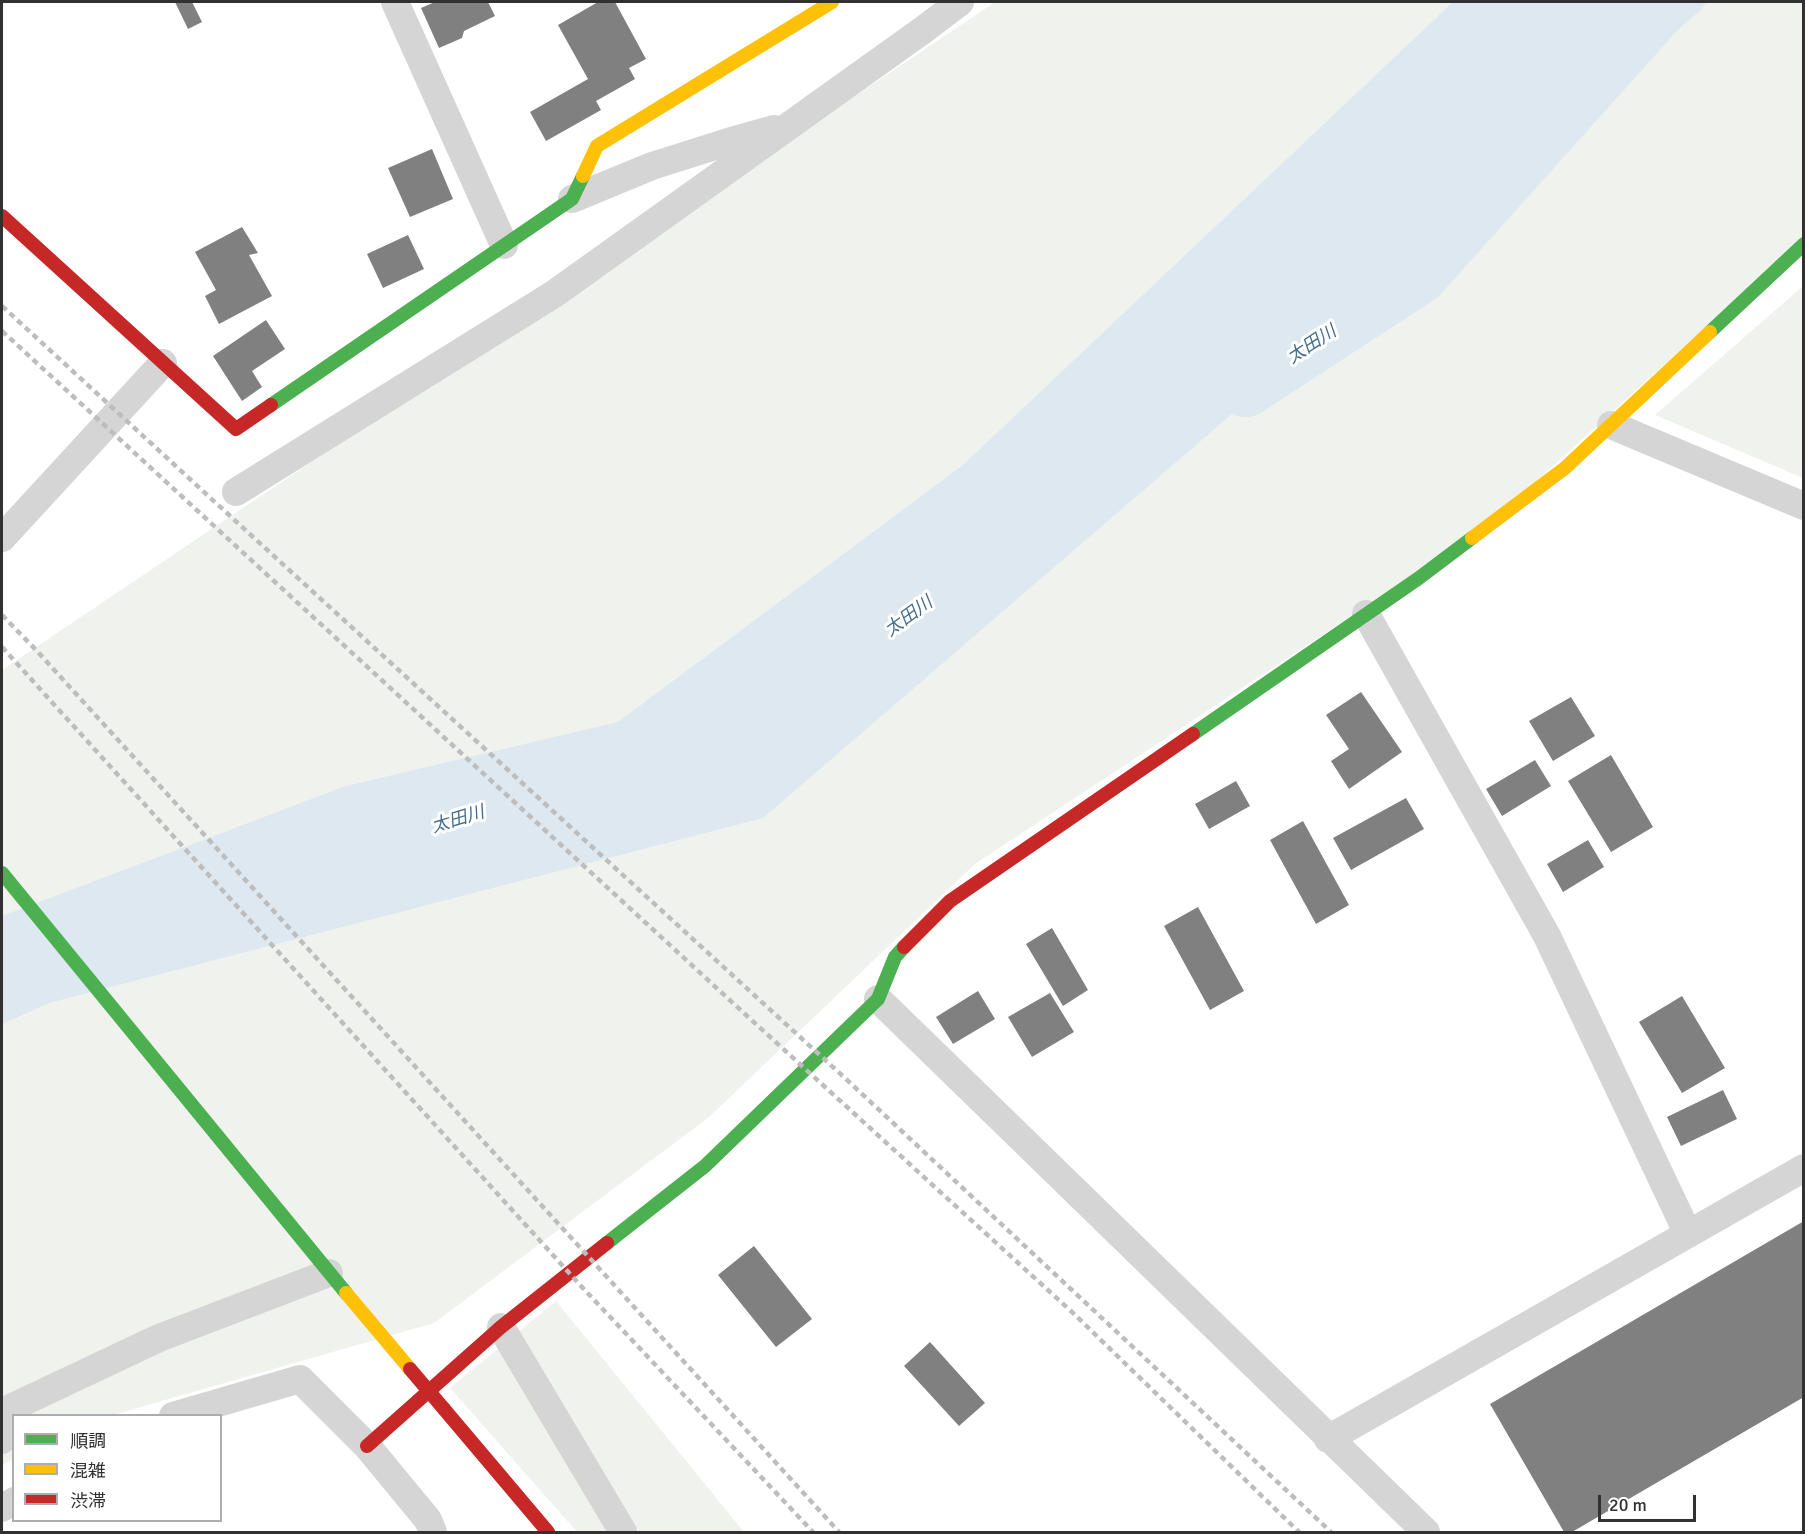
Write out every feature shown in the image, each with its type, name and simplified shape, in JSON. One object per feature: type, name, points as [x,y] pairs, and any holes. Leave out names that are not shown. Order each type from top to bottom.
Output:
[{"type":"street","points":[[395,2],[504,245]]},
{"type":"street","points":[[572,199],[597,146],[832,2]]},
{"type":"street","points":[[236,492],[554,294],[960,2]]},
{"type":"street","points":[[2,216],[236,429],[572,199],[652,166],[791,125]]},
{"type":"street","points":[[367,1446],[501,1328],[705,1166],[878,999],[895,957],[950,901],[1419,578],[1566,468],[1803,244]]},
{"type":"street","points":[[2,537],[163,363]]},
{"type":"street","points":[[1611,425],[1803,506]]},
{"type":"street","points":[[1366,614],[1547,936],[1688,1234]]},
{"type":"street","points":[[2,873],[325,1268],[548,1533]]},
{"type":"street","points":[[878,999],[1426,1533]]},
{"type":"street","points":[[1328,1439],[1803,1168]]},
{"type":"street","points":[[2,1412],[159,1338],[325,1268]]},
{"type":"street","points":[[501,1328],[623,1533]]},
{"type":"street","points":[[180,1414],[300,1379],[367,1446],[428,1520],[433,1533]]},
{"type":"street","points":[[28,1414],[51,1388]]},
{"type":"shaded area","points":[[995,2],[1803,2],[1803,238],[1485,528],[975,864],[708,1118],[434,1323],[116,1414],[12,1414],[12,1460],[2,1465],[2,670]]},
{"type":"shaded area","points":[[1803,286],[1803,478],[1655,415]]},
{"type":"shaded area","points":[[556,1301],[744,1532],[577,1532],[450,1388]]},
{"type":"water","points":[[1453,2],[1706,2],[1702,9],[763,818],[49,1003],[2,1024],[2,916],[346,786],[618,722],[963,465]]},
{"type":"building","points":[[175,2],[192,2],[202,22],[188,29]]},
{"type":"building","points":[[435,2],[488,2],[495,16],[464,31],[462,38],[439,48],[421,8]]},
{"type":"building","points":[[598,2],[615,2],[646,59],[629,68],[635,79],[596,101],[601,110],[546,141],[530,112],[588,79],[558,25]]},
{"type":"building","points":[[432,149],[453,199],[410,217],[388,168]]},
{"type":"building","points":[[242,227],[258,253],[249,255],[272,296],[219,324],[205,296],[216,290],[195,252]]},
{"type":"building","points":[[408,235],[424,269],[383,288],[367,254]]},
{"type":"building","points":[[266,320],[285,349],[252,371],[262,387],[242,401],[213,356]]},
{"type":"building","points":[[1361,692],[1402,752],[1349,789],[1331,761],[1349,749],[1326,715]]},
{"type":"building","points":[[1571,697],[1595,736],[1553,761],[1529,721]]},
{"type":"building","points":[[1611,755],[1653,827],[1611,852],[1568,781]]},
{"type":"building","points":[[1535,760],[1551,786],[1502,816],[1486,789]]},
{"type":"building","points":[[1236,781],[1250,806],[1209,829],[1195,804]]},
{"type":"building","points":[[1406,798],[1424,829],[1351,870],[1333,838]]},
{"type":"building","points":[[1303,821],[1349,905],[1316,924],[1270,840]]},
{"type":"building","points":[[1588,840],[1604,867],[1563,892],[1547,864]]},
{"type":"building","points":[[1198,907],[1244,991],[1210,1010],[1164,926]]},
{"type":"building","points":[[1052,928],[1088,990],[1063,1006],[1026,944]]},
{"type":"building","points":[[978,991],[995,1019],[953,1044],[936,1017]]},
{"type":"building","points":[[1050,993],[1074,1032],[1032,1057],[1008,1017]]},
{"type":"building","points":[[1682,996],[1725,1068],[1682,1093],[1639,1022]]},
{"type":"building","points":[[1723,1090],[1737,1119],[1681,1146],[1667,1117]]},
{"type":"building","points":[[1804,1221],[1804,1397],[1572,1532],[1564,1532],[1490,1404]]},
{"type":"building","points":[[754,1246],[812,1319],[776,1347],[718,1275]]},
{"type":"building","points":[[930,1342],[985,1403],[959,1426],[904,1366]]},
{"type":"waterway","name":"太田川","points":[[1246,388],[1419,275],[1664,2]]},
{"type":"railway","points":[[2,306],[846,1079],[1331,1532]]},
{"type":"railway","points":[[2,331],[1072,1312],[1299,1532]]},
{"type":"railway","points":[[2,615],[839,1532]]},
{"type":"railway","points":[[2,647],[581,1286],[813,1532]]},
{"type":"traffic: fast","points":[[271,405],[572,199],[583,176]]},
{"type":"traffic: fast","points":[[1710,332],[1804,244]]},
{"type":"traffic: fast","points":[[1193,734],[1419,578],[1472,538]]},
{"type":"traffic: fast","points":[[2,873],[346,1293]]},
{"type":"traffic: fast","points":[[607,1243],[705,1166],[878,999],[895,957],[904,947]]},
{"type":"traffic: slow","points":[[583,176],[597,146],[832,2]]},
{"type":"traffic: slow","points":[[1472,538],[1565,468],[1710,332]]},
{"type":"traffic: slow","points":[[346,1293],[410,1369]]},
{"type":"traffic: jam","points":[[2,216],[236,429],[271,405]]},
{"type":"traffic: jam","points":[[904,947],[950,901],[1193,734]]},
{"type":"traffic: jam","points":[[367,1446],[501,1327],[607,1243]]},
{"type":"traffic: jam","points":[[410,1369],[444,1409]]},
{"type":"traffic: jam","points":[[444,1409],[548,1532]]}]
